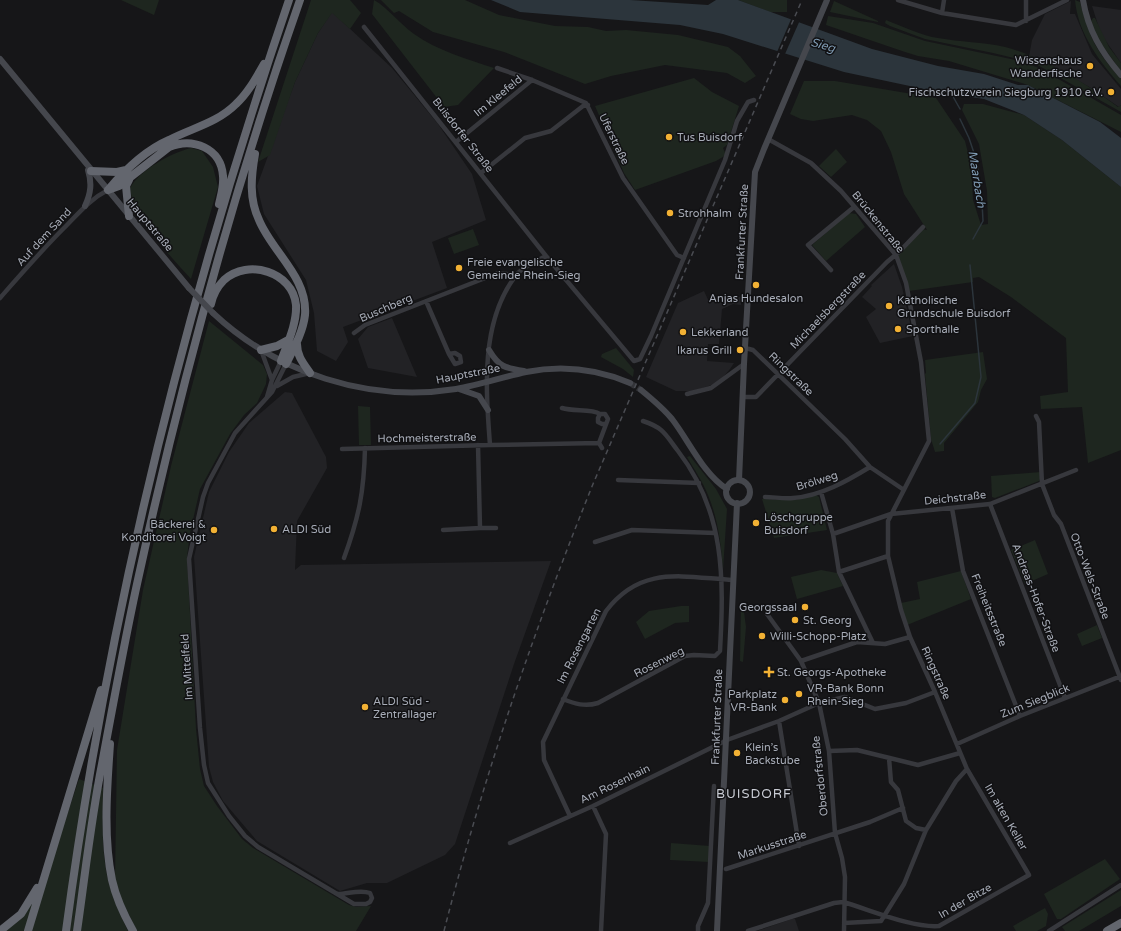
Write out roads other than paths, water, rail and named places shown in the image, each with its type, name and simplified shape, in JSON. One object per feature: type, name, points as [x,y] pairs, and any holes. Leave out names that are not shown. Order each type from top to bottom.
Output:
[{"type":"highway","points":[[66,931],[91,763],[148,487],[174,381],[214,236],[289,0]]},
{"type":"highway","points":[[77,929],[102,765],[138,580],[159,484],[216,268],[262,114],[300,0]]},
{"type":"highway","points":[[108,190],[127,170],[167,140],[204,126],[237,104],[248,90],[273,49]]},
{"type":"highway","points":[[262,114],[263,123],[255,152],[251,178],[252,192],[259,220],[267,236],[292,272],[302,292],[305,315],[297,342],[297,352],[300,360],[310,373]]},
{"type":"highway","points":[[108,190],[119,186],[169,148],[187,143],[203,146],[216,157],[223,175],[223,189],[214,221],[214,236]]},
{"type":"highway","points":[[89,169],[117,172],[127,170]]},
{"type":"highway","points":[[129,179],[126,186],[129,216]]},
{"type":"highway","points":[[199,330],[204,322],[213,297],[224,280],[232,274],[254,269],[275,274],[283,280],[293,294],[296,314],[288,340],[284,362]]},
{"type":"highway","points":[[261,350],[277,346],[288,340]]},
{"type":"highway","points":[[284,362],[297,342]]},
{"type":"highway","points":[[28,931],[113,651]]},
{"type":"highway","points":[[113,710],[108,782],[109,861],[115,893],[133,931]]},
{"type":"highway","points":[[0,931],[21,914],[44,875]]},
{"type":"highway","points":[[1107,931],[1121,923]]},
{"type":"main road","points":[[1083,0],[1085,15],[1095,40],[1121,75]]},
{"type":"main road","name":"Frankfurter Straße","points":[[739,480],[753,194],[758,163],[826,3]]},
{"type":"main road","name":"Hauptstraße","points":[[0,59],[89,169],[189,288],[213,313],[244,339],[284,362],[310,373],[352,387],[408,393],[458,389],[528,372],[561,369],[596,371],[630,384]]},
{"type":"main road","points":[[85,206],[91,194],[91,178],[89,169]]},
{"type":"main road","points":[[489,350],[495,360],[502,366],[508,369],[528,372]]},
{"type":"main road","points":[[458,389],[479,396],[488,410]]},
{"type":"main road","points":[[641,390],[659,404],[672,419],[710,473],[727,489],[730,500],[737,503],[746,500],[750,494],[746,483],[739,480],[730,483],[727,489]]},
{"type":"main road","name":"Frankfurter Straße","points":[[716,931],[727,740],[737,503]]},
{"type":"street","points":[[898,0],[942,13],[1016,25],[1067,0]]},
{"type":"street","points":[[942,13],[944,0]]},
{"type":"street","points":[[1026,0],[1026,21]]},
{"type":"street","name":"Buisdorfer Straße","points":[[364,27],[546,256],[634,361],[640,359],[646,349],[684,258]]},
{"type":"street","name":"Uferstraße","points":[[497,68],[583,100],[588,105],[623,178],[677,255],[684,258]]},
{"type":"street","name":"Im Kleefeld","points":[[456,142],[532,80]]},
{"type":"street","points":[[684,258],[725,160],[737,121],[748,102],[754,100]]},
{"type":"street","points":[[481,173],[524,138],[551,131],[583,106],[588,105]]},
{"type":"street","name":"Brückenstraße","points":[[768,140],[811,163],[841,191],[896,255],[906,283],[921,362],[929,441],[904,490]]},
{"type":"street","name":"Auf dem Sand","points":[[0,298],[33,259],[85,206],[96,196],[108,190]]},
{"type":"street","points":[[831,270],[808,245],[854,206]]},
{"type":"street","name":"Michaelsbergstraße","points":[[743,397],[756,397],[886,262],[896,255],[923,227]]},
{"type":"street","points":[[487,381],[489,350],[497,311],[514,277],[524,268],[546,256]]},
{"type":"street","name":"Buschberg","points":[[354,333],[365,325],[498,273],[507,274],[514,277]]},
{"type":"street","name":"Buschberg","points":[[426,301],[448,354]]},
{"type":"street","name":"Ringstraße","points":[[745,348],[753,350],[845,439],[870,467],[904,490],[888,520],[888,556],[901,610],[910,637],[967,769]]},
{"type":"street","points":[[261,350],[272,380]]},
{"type":"street","name":"Im Mittelfeld","points":[[267,397],[272,380],[284,362]]},
{"type":"street","name":"Im Mittelfeld","points":[[284,362],[277,386],[235,433],[208,482],[203,497],[190,554],[189,572],[204,765],[208,783],[220,804],[245,836],[258,847],[354,904],[366,904],[370,902],[372,898],[370,893],[364,890],[348,894],[338,894]]},
{"type":"street","points":[[687,394],[711,388],[744,364]]},
{"type":"street","points":[[277,386],[293,377],[310,373]]},
{"type":"street","name":"Hochmeisterstraße","points":[[487,381],[490,445]]},
{"type":"street","points":[[562,408],[571,411],[595,410],[600,414],[608,416],[608,420],[599,442],[602,448]]},
{"type":"street","points":[[600,414],[598,422],[606,424]]},
{"type":"street","points":[[1036,416],[1039,422],[1042,484]]},
{"type":"street","name":"Rosenweg","points":[[563,699],[588,706],[598,703],[685,656],[718,654],[720,651],[723,605],[722,579],[716,533],[709,504],[699,483],[684,458],[659,426],[643,420]]},
{"type":"street","name":"Hochmeisterstraße","points":[[342,449],[599,442]]},
{"type":"street","points":[[478,445],[480,528]]},
{"type":"street","name":"Hochmeisterstraße","points":[[344,558],[360,510],[364,477],[365,448]]},
{"type":"street","name":"Brölweg","points":[[765,497],[793,498],[822,492],[846,482],[870,467]]},
{"type":"street","name":"Deichstraße","points":[[833,534],[891,514],[990,504],[1076,470]]},
{"type":"street","points":[[618,480],[699,483]]},
{"type":"street","name":"Otto-Wels-Straße","points":[[1042,484],[1054,515],[1061,524],[1121,677]]},
{"type":"street","points":[[822,492],[833,534],[839,572],[873,643]]},
{"type":"street","name":"Andreas-Hofer-Straße","points":[[990,504],[1065,698]]},
{"type":"street","name":"Freiheitsstraße","points":[[952,508],[963,571],[1020,716]]},
{"type":"street","points":[[443,530],[496,528]]},
{"type":"street","points":[[595,542],[632,530],[716,533]]},
{"type":"street","points":[[839,572],[888,556]]},
{"type":"street","name":"Im Rosengarten","points":[[570,816],[544,760],[542,750],[545,736],[606,611],[614,600],[627,589],[649,579],[660,577],[733,580]]},
{"type":"street","name":"Oberdorfstraße","points":[[767,614],[801,661],[819,703],[829,751],[835,833],[842,858],[845,877],[843,902],[844,931]]},
{"type":"street","points":[[801,661],[857,642],[885,644],[910,637]]},
{"type":"street","name":"Zum Siegblick","points":[[957,744],[1020,716],[1121,677]]},
{"type":"street","name":"Am Rosenhain","points":[[510,843],[592,806],[727,740],[779,721],[819,703],[845,697],[875,709],[906,703],[935,692]]},
{"type":"street","points":[[779,721],[799,846]]},
{"type":"street","points":[[829,751],[857,750],[918,765],[960,753]]},
{"type":"street","points":[[889,758],[891,782],[898,790],[906,821],[916,828],[926,830]]},
{"type":"street","points":[[844,923],[881,921],[904,884],[926,830],[956,781],[967,769]]},
{"type":"street","name":"Im alten Keller","points":[[967,769],[1029,875]]},
{"type":"street","points":[[698,931],[698,926],[708,903],[714,786]]},
{"type":"street","points":[[592,806],[606,834],[601,931]]},
{"type":"street","name":"Markusstraße","points":[[726,869],[870,822],[903,808]]},
{"type":"street","name":"In der Bitze","points":[[885,914],[927,927],[939,926],[1029,875]]},
{"type":"street","points":[[1049,931],[1121,885]]},
{"type":"street","points":[[748,931],[834,903],[843,902],[885,914]]},
{"type":"water","name":"Sieg","points":[[491,0],[630,0],[708,5],[716,0],[738,0],[872,49],[938,66],[984,74],[1018,85],[1028,85],[1100,122],[1121,138],[1121,187],[1062,140],[1024,115],[984,99],[938,92],[844,72],[723,34],[680,25],[520,12]]},
{"type":"waterway","name":"Maarbach","points":[[951,93],[960,109]]},
{"type":"waterway","name":"Maarbach","points":[[960,119],[969,138],[977,162],[982,202],[983,221],[973,239]]},
{"type":"waterway","name":"Maarbach","points":[[940,444],[975,403],[981,377],[970,265]]},
{"type":"tunnel","points":[[630,383],[641,390]]},
{"type":"railway","points":[[444,931],[475,817],[511,705],[571,539],[593,484],[802,0]]},
{"type":"place","name":"Wissenshaus Wanderfische","points":[[1090,66]]},
{"type":"place","name":"Fischschutzverein Siegburg 1910 e.V.","points":[[1111,92]]},
{"type":"place","name":"Tus Buisdorf","points":[[669,137]]},
{"type":"place","name":"Strohhalm","points":[[670,213]]},
{"type":"place","name":"Freie evangelische Gemeinde Rhein-Sieg","points":[[459,268]]},
{"type":"place","name":"Anjas Hundesalon","points":[[756,285]]},
{"type":"place","name":"Katholische Grundschule Buisdorf","points":[[889,306]]},
{"type":"place","name":"Sporthalle","points":[[898,329]]},
{"type":"place","name":"Lekkerland","points":[[683,332]]},
{"type":"place","name":"Ikarus Grill","points":[[740,350]]},
{"type":"place","name":"Löschgruppe Buisdorf","points":[[756,523]]},
{"type":"place","name":"ALDI Süd","points":[[274,529]]},
{"type":"place","name":"Bäckerei & Konditorei Voigt","points":[[214,530]]},
{"type":"place","name":"Georgssaal","points":[[805,607]]},
{"type":"place","name":"St. Georg","points":[[795,620]]},
{"type":"place","name":"Willi-Schopp-Platz","points":[[762,636]]},
{"type":"place","name":"St. Georgs-Apotheke","points":[[769,672]]},
{"type":"place","name":"VR-Bank Bonn Rhein-Sieg","points":[[799,694]]},
{"type":"place","name":"Parkplatz VR-Bank","points":[[785,700]]},
{"type":"place","name":"ALDI Süd - Zentrallager","points":[[365,707]]},
{"type":"place","name":"Klein’s Backstube","points":[[737,753]]},
{"type":"district","name":"BUISDORF","points":[[754,794]]}]
